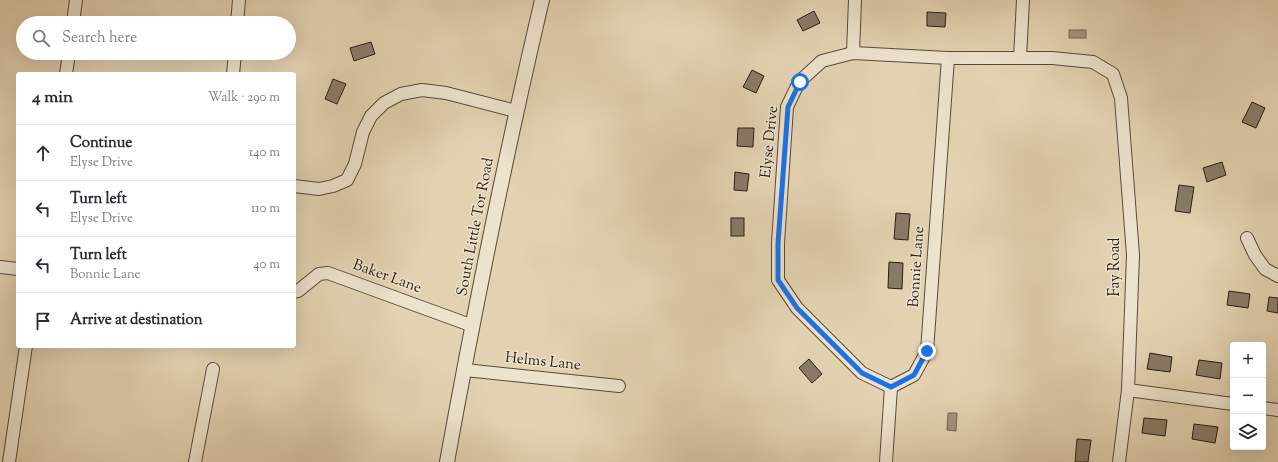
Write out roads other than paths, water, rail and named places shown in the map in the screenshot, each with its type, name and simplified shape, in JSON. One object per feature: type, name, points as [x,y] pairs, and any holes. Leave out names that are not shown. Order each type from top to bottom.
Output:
[{"type":"street","points":[[74,16],[76,0]]},
{"type":"street","points":[[238,16],[239,0]]},
{"type":"street","name":"South Little Tor Road","points":[[447,462],[516,111],[542,0]]},
{"type":"street","points":[[852,53],[855,0]]},
{"type":"street","points":[[1020,58],[1023,0]]},
{"type":"street","name":"Elyse Drive","points":[[891,387],[862,373],[797,308],[778,280],[778,243],[788,107],[800,82],[822,61],[852,53],[948,58],[1052,58],[1093,62],[1113,74]]},
{"type":"street","name":"Bonnie Lane","points":[[891,387],[914,375],[927,351],[948,58]]},
{"type":"street","points":[[66,72],[68,60]]},
{"type":"street","points":[[233,72],[234,60]]},
{"type":"street","name":"Fay Road","points":[[1113,74],[1121,98],[1133,254],[1128,390],[1120,462]]},
{"type":"street","points":[[296,186],[320,189],[334,186],[347,180],[355,164],[363,132],[371,116],[384,103],[400,94],[422,90],[440,92],[516,111]]},
{"type":"street","points":[[1247,238],[1255,255],[1265,269],[1278,276]]},
{"type":"street","points":[[0,267],[16,269]]},
{"type":"street","name":"Baker Lane","points":[[296,292],[320,274],[328,273],[473,326]]},
{"type":"street","points":[[9,462],[26,348]]},
{"type":"street","points":[[195,462],[213,369]]},
{"type":"street","name":"Helms Lane","points":[[464,370],[619,386]]},
{"type":"street","points":[[886,462],[891,387]]},
{"type":"street","points":[[1128,390],[1230,404]]},
{"type":"street","points":[[1266,408],[1278,410]]}]
